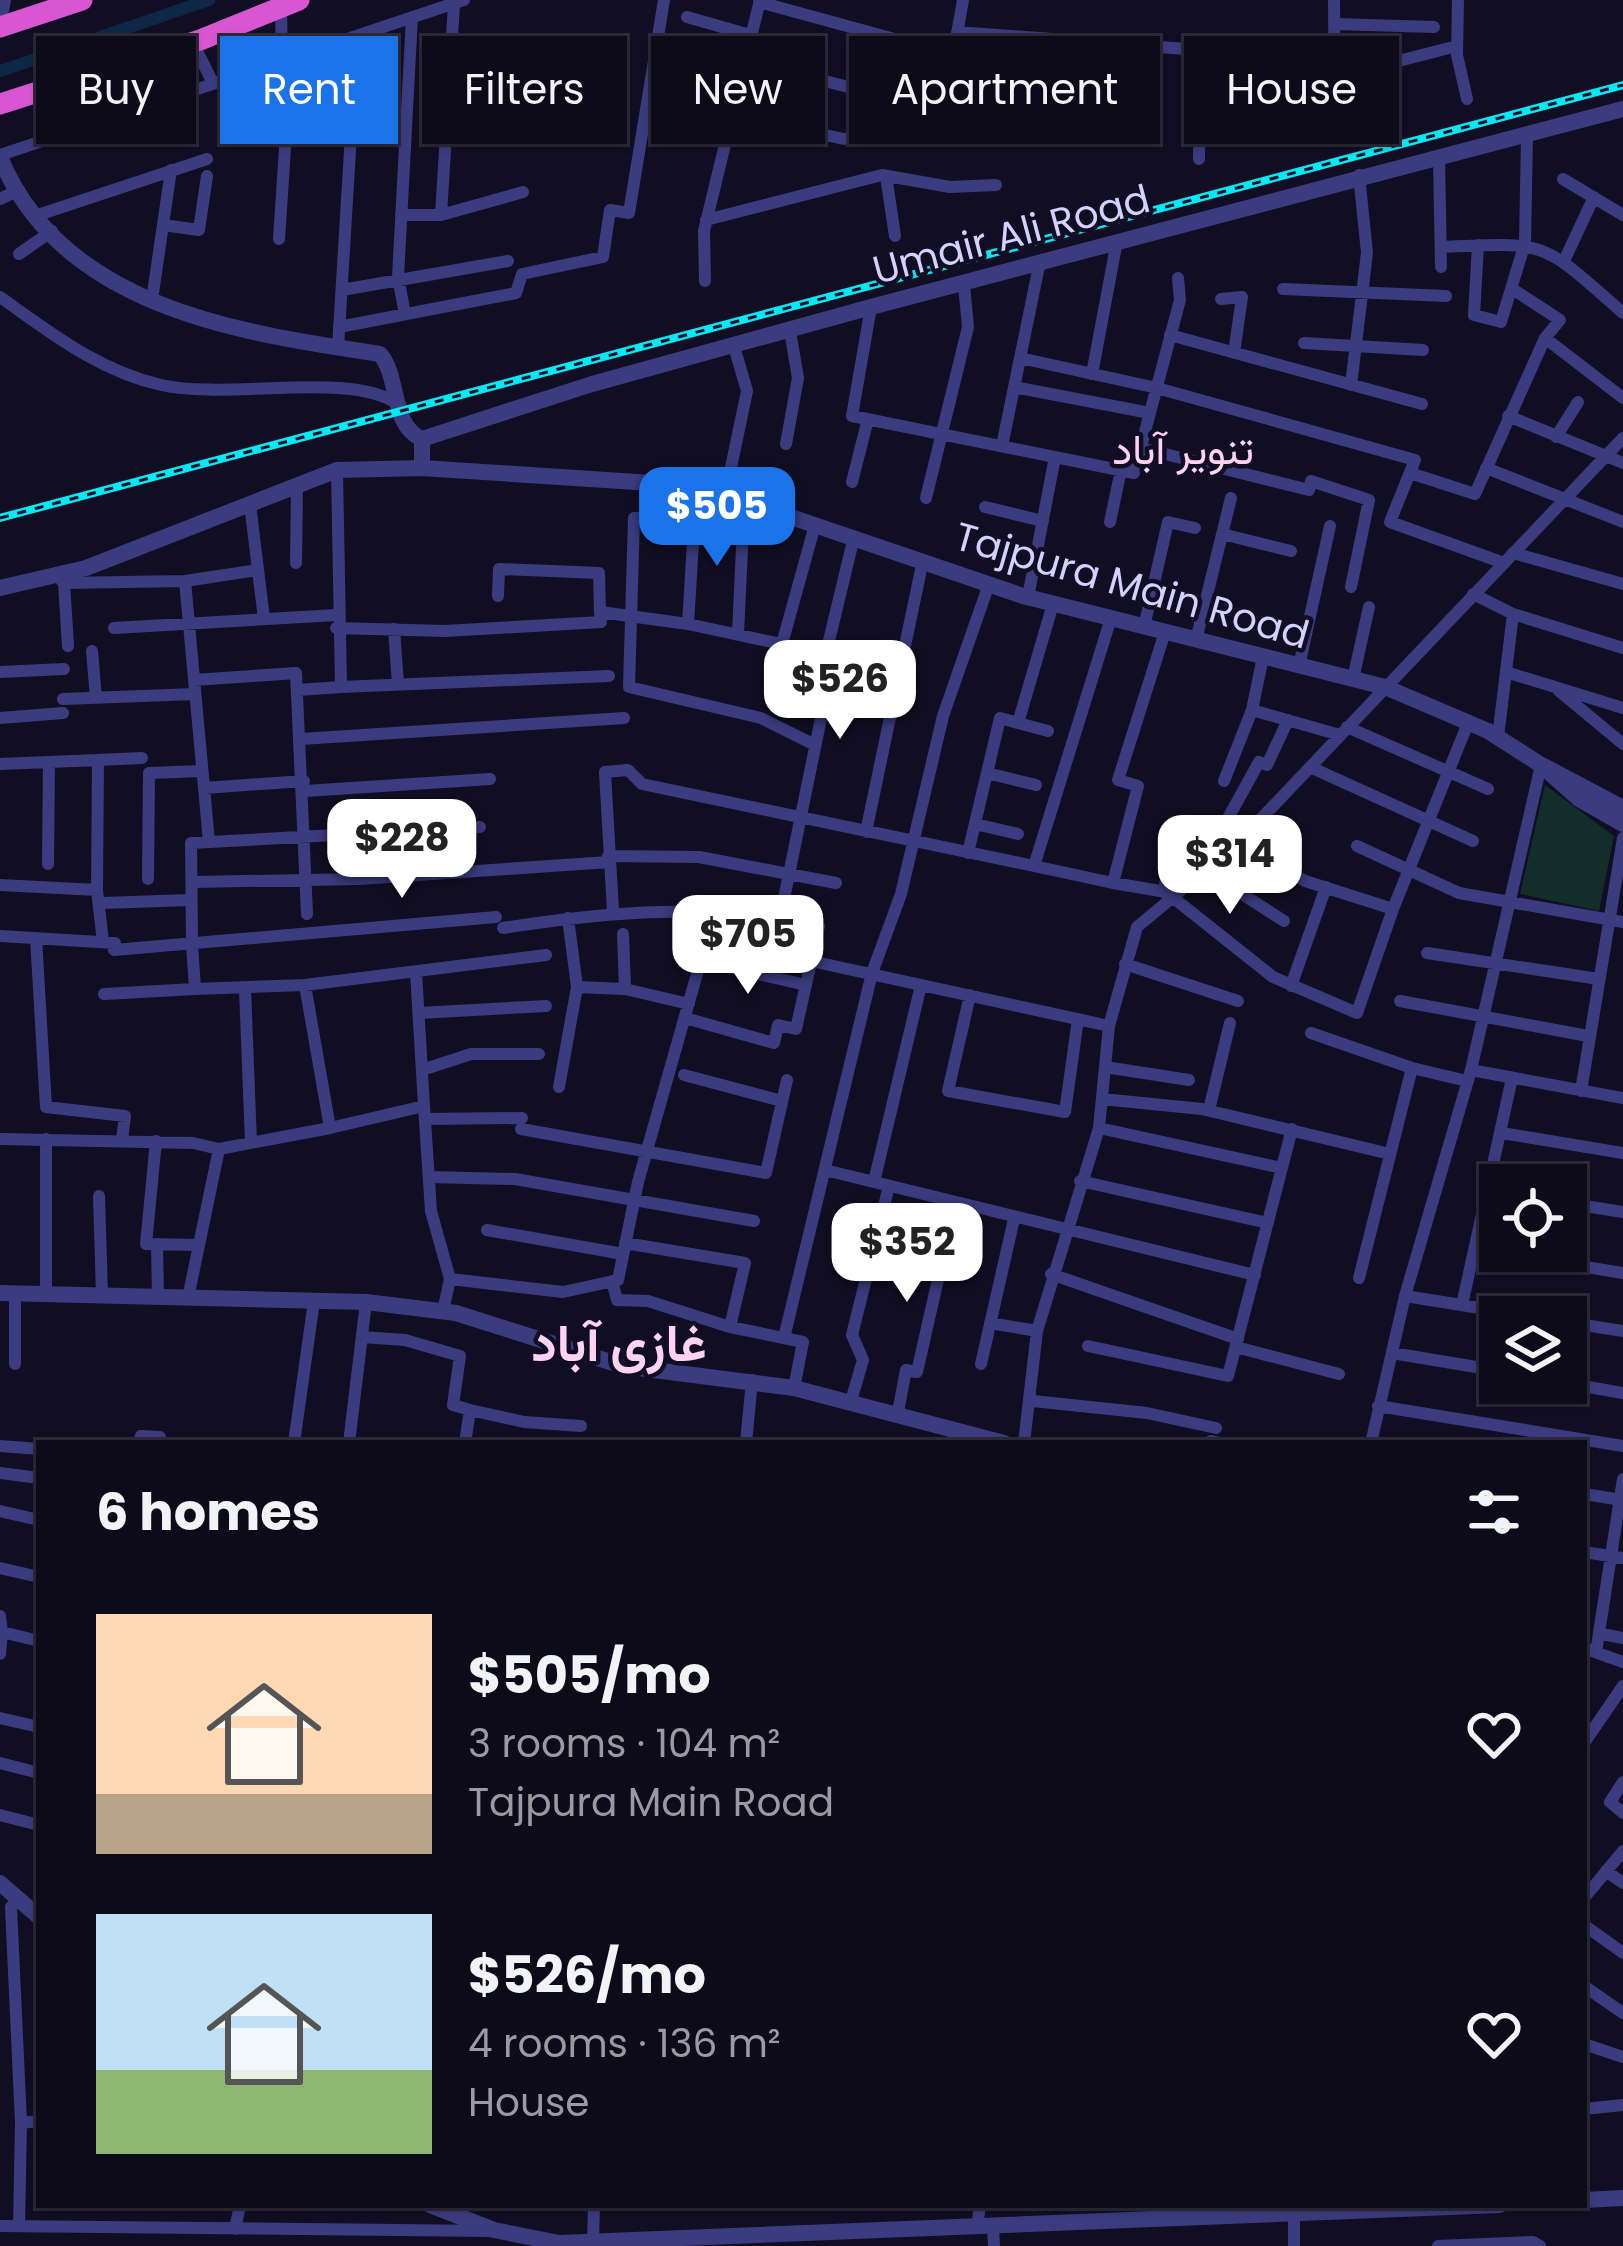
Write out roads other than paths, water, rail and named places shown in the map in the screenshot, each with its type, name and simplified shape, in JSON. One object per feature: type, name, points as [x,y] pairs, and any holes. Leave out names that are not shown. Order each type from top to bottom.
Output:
[{"type":"highway","points":[[0,27],[82,0]]},
{"type":"highway","points":[[196,42],[290,3]]},
{"type":"highway","points":[[0,104],[36,93]]},
{"type":"street","points":[[0,15],[3,0]]},
{"type":"street","points":[[339,327],[516,293],[522,274],[603,257],[610,210],[629,213],[664,0]]},
{"type":"street","points":[[956,36],[963,0]]},
{"type":"street","points":[[1334,0],[1335,36]]},
{"type":"street","points":[[1458,0],[1456,46],[1467,99]]},
{"type":"street","points":[[687,17],[750,35],[760,1],[885,36]]},
{"type":"street","points":[[357,36],[459,2],[455,36]]},
{"type":"street","points":[[288,36],[290,3]]},
{"type":"street","points":[[405,314],[398,280],[412,17]]},
{"type":"street","points":[[1335,24],[1434,27]]},
{"type":"street","points":[[957,32],[1002,36]]},
{"type":"street","points":[[1399,61],[1456,46]]},
{"type":"street","points":[[196,49],[213,83]]},
{"type":"street","points":[[1160,49],[1200,50],[1199,159]]},
{"type":"street","points":[[220,81],[0,156],[19,190],[84,269],[192,318],[380,354],[397,404],[412,434],[422,440],[422,468]]},
{"type":"street","name":"Umair Ali Road","points":[[422,440],[592,384],[964,285],[1117,239],[1623,109]]},
{"type":"street","points":[[1478,245],[1474,315],[1501,322],[1525,243],[1527,136]]},
{"type":"street","points":[[279,238],[283,144]]},
{"type":"street","points":[[338,348],[351,144]]},
{"type":"street","points":[[441,214],[445,144]]},
{"type":"street","points":[[705,281],[706,220],[724,144]]},
{"type":"street","points":[[1439,157],[1441,267]]},
{"type":"street","points":[[38,215],[207,159]]},
{"type":"street","points":[[152,300],[171,170]]},
{"type":"street","points":[[163,225],[200,230],[207,176]]},
{"type":"street","points":[[706,220],[886,176],[950,187],[995,185]]},
{"type":"street","points":[[886,176],[896,236]]},
{"type":"street","points":[[1351,385],[1367,253],[1359,176]]},
{"type":"street","points":[[1563,179],[1623,215]]},
{"type":"street","points":[[0,199],[19,190]]},
{"type":"street","points":[[401,214],[441,214],[523,192]]},
{"type":"street","points":[[1564,261],[1594,197]]},
{"type":"street","points":[[19,254],[52,231]]},
{"type":"street","points":[[1092,374],[1117,239]]},
{"type":"street","points":[[1441,247],[1525,243],[1546,248],[1623,313]]},
{"type":"street","points":[[342,290],[508,261]]},
{"type":"street","points":[[1002,446],[1040,261]]},
{"type":"street","points":[[872,307],[852,416],[1135,473],[1180,300],[1178,278]]},
{"type":"street","points":[[926,498],[968,327],[964,285]]},
{"type":"street","points":[[1283,289],[1446,296]]},
{"type":"street","points":[[1410,473],[1474,494],[1545,338],[1560,320],[1514,290]]},
{"type":"street","points":[[0,297],[87,358],[159,385],[224,393],[350,388],[379,392],[397,404]]},
{"type":"street","points":[[1221,298],[1242,297],[1234,353]]},
{"type":"street","points":[[786,444],[798,378],[790,331]]},
{"type":"street","points":[[1170,335],[1422,404]]},
{"type":"street","points":[[1545,338],[1623,398]]},
{"type":"street","points":[[1304,343],[1423,350]]},
{"type":"street","points":[[724,501],[747,391],[734,346]]},
{"type":"street","points":[[1020,358],[1156,388],[1415,460],[1390,522],[1508,558],[1623,584]]},
{"type":"street","points":[[1014,387],[1150,413]]},
{"type":"street","points":[[1556,437],[1578,401]]},
{"type":"street","points":[[1508,416],[1623,464]]},
{"type":"street","points":[[852,482],[868,419]]},
{"type":"street","points":[[1025,1440],[1033,1400],[1037,1331],[1099,1127],[1109,1026],[1137,926],[1168,894],[1243,838],[1623,438]]},
{"type":"street","points":[[1141,448],[1309,490],[1311,482],[1369,500],[1351,587]]},
{"type":"street","points":[[1028,597],[1055,457]]},
{"type":"street","name":"Tajpura Main Road","points":[[337,470],[422,468],[652,483],[815,525],[1028,597],[1385,687],[1498,737],[1541,765],[1579,799],[1623,824]]},
{"type":"street","points":[[1486,468],[1623,522]]},
{"type":"street","points":[[61,579],[337,470],[340,687]]},
{"type":"street","points":[[1110,522],[1121,470]]},
{"type":"street","points":[[296,563],[297,486]]},
{"type":"street","points":[[688,624],[696,494]]},
{"type":"street","points":[[1196,640],[1231,498]]},
{"type":"street","points":[[250,504],[264,619]]},
{"type":"street","points":[[738,634],[744,506]]},
{"type":"street","points":[[985,507],[1042,521]]},
{"type":"street","points":[[665,518],[634,518],[635,616],[628,687],[761,718],[815,746]]},
{"type":"street","points":[[1144,627],[1168,522],[1195,528]]},
{"type":"street","points":[[782,644],[815,525]]},
{"type":"street","points":[[1299,666],[1330,526]]},
{"type":"street","points":[[1222,534],[1292,550]]},
{"type":"street","points":[[781,918],[854,537]]},
{"type":"street","points":[[866,832],[923,560]]},
{"type":"street","points":[[114,628],[264,619],[394,629],[601,622],[599,573],[499,569],[499,596]]},
{"type":"street","points":[[0,588],[61,579],[185,581],[258,570]]},
{"type":"street","points":[[61,579],[68,646]]},
{"type":"street","points":[[185,581],[209,842]]},
{"type":"street","points":[[784,1338],[872,973],[915,841],[944,716],[989,584]]},
{"type":"street","points":[[1473,594],[1513,614],[1623,648]]},
{"type":"street","points":[[1018,723],[1053,604]]},
{"type":"street","points":[[1353,679],[1369,607]]},
{"type":"street","points":[[600,612],[688,624],[898,668]]},
{"type":"street","points":[[1498,737],[1513,614]]},
{"type":"street","points":[[1034,866],[1111,618]]},
{"type":"street","points":[[394,629],[398,685]]},
{"type":"street","points":[[1113,883],[1138,786],[1118,780],[1165,632]]},
{"type":"street","points":[[92,651],[96,698]]},
{"type":"street","points":[[1224,781],[1252,710],[1263,657]]},
{"type":"street","points":[[0,672],[64,669]]},
{"type":"street","points":[[1506,672],[1623,708]]},
{"type":"street","points":[[0,718],[96,698],[296,673],[307,914]]},
{"type":"street","points":[[298,690],[608,676]]},
{"type":"street","points":[[1559,691],[1623,744]]},
{"type":"street","points":[[1252,710],[1344,731],[1487,789]]},
{"type":"street","points":[[301,740],[624,718]]},
{"type":"street","points":[[968,853],[1000,718],[1048,731]]},
{"type":"street","points":[[1288,720],[1267,765],[1259,763],[1227,820],[1243,838],[1326,887],[1393,909]]},
{"type":"street","points":[[613,910],[604,772],[628,770],[642,784],[1168,894],[1291,986],[1357,1013],[1468,723]]},
{"type":"street","points":[[0,764],[142,758]]},
{"type":"street","points":[[96,760],[103,942]]},
{"type":"street","points":[[49,762],[49,864]]},
{"type":"street","points":[[1372,1440],[1406,1296],[1469,1076],[1541,765]]},
{"type":"street","name":"Tajpura Main Road","points":[[1541,765],[1566,773],[1623,808]]},
{"type":"street","points":[[1310,767],[1474,841]]},
{"type":"street","points":[[148,879],[149,773],[202,771]]},
{"type":"street","points":[[987,772],[1036,785]]},
{"type":"street","points":[[204,788],[490,779]]},
{"type":"street","points":[[1168,894],[1181,823],[1209,839]]},
{"type":"street","points":[[975,824],[1018,834]]},
{"type":"street","points":[[194,882],[191,843],[480,826]]},
{"type":"street","points":[[394,832],[398,877]]},
{"type":"street","points":[[1581,1090],[1599,979],[1616,921],[1623,838]]},
{"type":"street","points":[[1358,846],[1459,893],[1616,921]]},
{"type":"street","points":[[195,989],[188,883],[194,882],[398,877],[609,859],[699,857],[836,883]]},
{"type":"street","points":[[1205,870],[1284,921]]},
{"type":"street","points":[[0,884],[189,900]]},
{"type":"street","points":[[1291,986],[1326,887]]},
{"type":"street","points":[[450,1279],[563,1292],[618,1280],[646,1151],[700,962],[706,909]]},
{"type":"street","points":[[0,936],[115,943],[114,950],[568,918],[613,910],[706,909],[819,926],[796,1029],[778,1025],[774,1043],[625,988],[577,987]]},
{"type":"street","points":[[559,1087],[577,987],[568,918]]},
{"type":"street","points":[[623,934],[625,988]]},
{"type":"street","points":[[36,938],[46,1107],[125,1116],[122,1140]]},
{"type":"street","points":[[1426,953],[1599,979]]},
{"type":"street","points":[[104,994],[305,985],[546,955]]},
{"type":"street","points":[[811,961],[1109,1026]]},
{"type":"street","points":[[700,962],[806,985]]},
{"type":"street","points":[[1125,964],[1238,1000]]},
{"type":"street","points":[[416,972],[431,1211],[450,1279],[443,1312]]},
{"type":"street","points":[[305,985],[330,1128]]},
{"type":"street","points":[[851,1401],[863,1360],[852,1335],[921,985]]},
{"type":"street","points":[[244,989],[251,1143]]},
{"type":"street","points":[[970,995],[948,1091],[1065,1112],[1078,1019]]},
{"type":"street","points":[[1400,1001],[1588,1036]]},
{"type":"street","points":[[419,1013],[546,1006]]},
{"type":"street","points":[[1209,1110],[1230,1023]]},
{"type":"street","points":[[1311,1034],[1412,1068],[1512,1078],[1623,1098]]},
{"type":"street","points":[[422,1070],[471,1054],[539,1054]]},
{"type":"street","points":[[1105,1067],[1189,1080]]},
{"type":"street","points":[[1359,1278],[1412,1068]]},
{"type":"street","points":[[684,1075],[782,1102]]},
{"type":"street","points":[[1498,1164],[1512,1078]]},
{"type":"street","points":[[0,1139],[122,1140],[219,1149],[425,1112],[521,1124],[766,1173],[787,1079]]},
{"type":"street","points":[[1102,1099],[1209,1110],[1390,1154]]},
{"type":"street","points":[[1099,1127],[1282,1168]]},
{"type":"street","points":[[1088,1346],[1228,1376],[1292,1129]]},
{"type":"street","points":[[1502,1133],[1623,1153]]},
{"type":"street","points":[[46,1139],[46,1294]]},
{"type":"street","points":[[156,1142],[146,1244],[197,1245]]},
{"type":"street","points":[[188,1298],[219,1149]]},
{"type":"street","points":[[825,1170],[1255,1276]]},
{"type":"street","points":[[429,1177],[515,1179],[754,1221]]},
{"type":"street","points":[[1080,1181],[1268,1223]]},
{"type":"street","points":[[100,1196],[102,1295]]},
{"type":"street","points":[[898,1412],[906,1370],[916,1372],[955,1204]]},
{"type":"street","points":[[1587,1207],[1623,1213]]},
{"type":"street","points":[[981,1364],[1013,1220]]},
{"type":"street","points":[[487,1230],[745,1263],[730,1327]]},
{"type":"street","points":[[1462,1305],[1479,1237]]},
{"type":"street","points":[[158,1244],[158,1297]]},
{"type":"street","points":[[1475,1249],[1623,1274]]},
{"type":"street","points":[[1051,1274],[1237,1343],[1339,1373]]},
{"type":"street","points":[[612,1281],[616,1300],[648,1301],[730,1327],[803,1342],[794,1388]]},
{"type":"street","points":[[15,1364],[7,1293],[366,1302],[443,1312],[623,1366],[794,1388],[994,1440]]},
{"type":"street","points":[[1406,1296],[1479,1308]]},
{"type":"street","points":[[294,1440],[314,1301]]},
{"type":"street","points":[[349,1440],[366,1302]]},
{"type":"street","points":[[990,1323],[1037,1331]]},
{"type":"street","points":[[1587,1325],[1623,1331]]},
{"type":"street","points":[[362,1337],[405,1340],[460,1356],[453,1405],[524,1422],[581,1426]]},
{"type":"street","points":[[1392,1353],[1479,1368]]},
{"type":"street","points":[[746,1440],[752,1381]]},
{"type":"street","points":[[1587,1387],[1623,1393]]},
{"type":"street","points":[[1033,1400],[1147,1413],[1216,1437]]},
{"type":"street","points":[[1378,1406],[1586,1440]]},
{"type":"street","points":[[465,1440],[470,1410]]},
{"type":"street","points":[[140,1440],[141,1436],[160,1438]]},
{"type":"street","points":[[1587,1440],[1623,1446]]},
{"type":"street","points":[[0,1446],[36,1449]]},
{"type":"street","points":[[0,1473],[36,1478]]},
{"type":"street","points":[[1623,1479],[1618,1558],[1602,1634],[1590,1650],[1623,1662]]},
{"type":"street","points":[[1587,1494],[1620,1500]]},
{"type":"street","points":[[0,1511],[36,1519]]},
{"type":"street","points":[[1587,1553],[1618,1558]]},
{"type":"street","points":[[0,1568],[36,1576]]},
{"type":"street","points":[[0,1616],[0,1654]]},
{"type":"street","points":[[2,1632],[36,1640]]},
{"type":"street","points":[[1602,1634],[1623,1637]]},
{"type":"street","points":[[1587,1739],[1623,1686]]},
{"type":"street","points":[[0,1718],[36,1726]]},
{"type":"street","points":[[0,1763],[36,1772]]},
{"type":"street","points":[[1623,1782],[1610,1802],[1623,1813]]},
{"type":"street","points":[[0,1816],[36,1824]]},
{"type":"street","points":[[1587,1894],[1623,1851]]},
{"type":"street","points":[[1606,1871],[1623,1883]]},
{"type":"street","points":[[0,1882],[36,1914]]},
{"type":"street","points":[[19,1898],[11,1906],[8,1971],[21,2123],[19,2226]]},
{"type":"street","points":[[1587,1927],[1623,1953]]},
{"type":"street","points":[[1587,1988],[1623,2013]]},
{"type":"street","points":[[1587,2045],[1623,2057]]},
{"type":"street","points":[[1587,2109],[1623,2104]]},
{"type":"street","points":[[21,2123],[36,2121]]},
{"type":"street","points":[[0,2144],[17,2144]]},
{"type":"street","points":[[1587,2200],[1623,2198]]},
{"type":"street","points":[[236,2229],[240,2208]]},
{"type":"street","points":[[438,2208],[494,2230],[560,2243],[988,2234],[1100,2214],[1391,2208]]},
{"type":"street","points":[[593,2242],[594,2208]]},
{"type":"street","points":[[1293,2210],[1294,2246]]},
{"type":"street","points":[[0,2226],[494,2230]]},
{"type":"street","points":[[285,2230],[286,2246]]},
{"type":"street","points":[[1438,2246],[1533,2242],[1540,2246]]},
{"type":"waterway","points":[[0,71],[209,0]]},
{"type":"railway","points":[[0,518],[1623,85]]},
{"type":"district","name":"تنویر آباد","points":[[1183,449]]},
{"type":"district","name":"غازى آباد","points":[[619,1343]]}]
